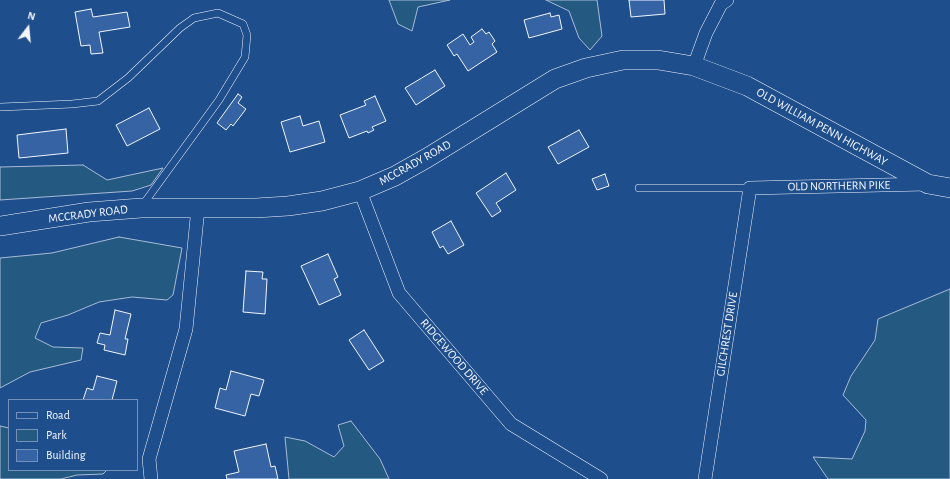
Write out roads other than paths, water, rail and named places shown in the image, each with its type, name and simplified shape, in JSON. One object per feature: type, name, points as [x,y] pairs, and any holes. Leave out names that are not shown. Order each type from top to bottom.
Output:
[{"type":"main road","name":"MCCRADY ROAD","points":[[0,226],[89,212],[141,208],[256,208],[288,206],[322,201],[360,192],[395,176],[555,79],[586,68],[623,60],[658,60],[694,66]]},
{"type":"main road","name":"OLD WILLIAM PENN HIGHWAY","points":[[694,66],[747,86],[928,184],[950,188]]},
{"type":"street","points":[[694,66],[706,33],[721,4],[727,0]]},
{"type":"street","name":"OLD NORTHERN PIKE","points":[[750,188],[928,184]]},
{"type":"street","name":"GILCHREST DRIVE","points":[[705,479],[750,188]]},
{"type":"street","name":"RIDGEWOOD DRIVE","points":[[360,192],[399,293],[511,424],[601,479]]},
{"type":"street","points":[[151,479],[149,459],[186,329],[198,208]]},
{"type":"lane","points":[[1,107],[72,104],[98,100],[128,78],[180,28],[194,18],[218,12],[243,24],[247,35],[245,58],[219,100],[141,208]]},
{"type":"lane","points":[[639,188],[750,188]]}]
